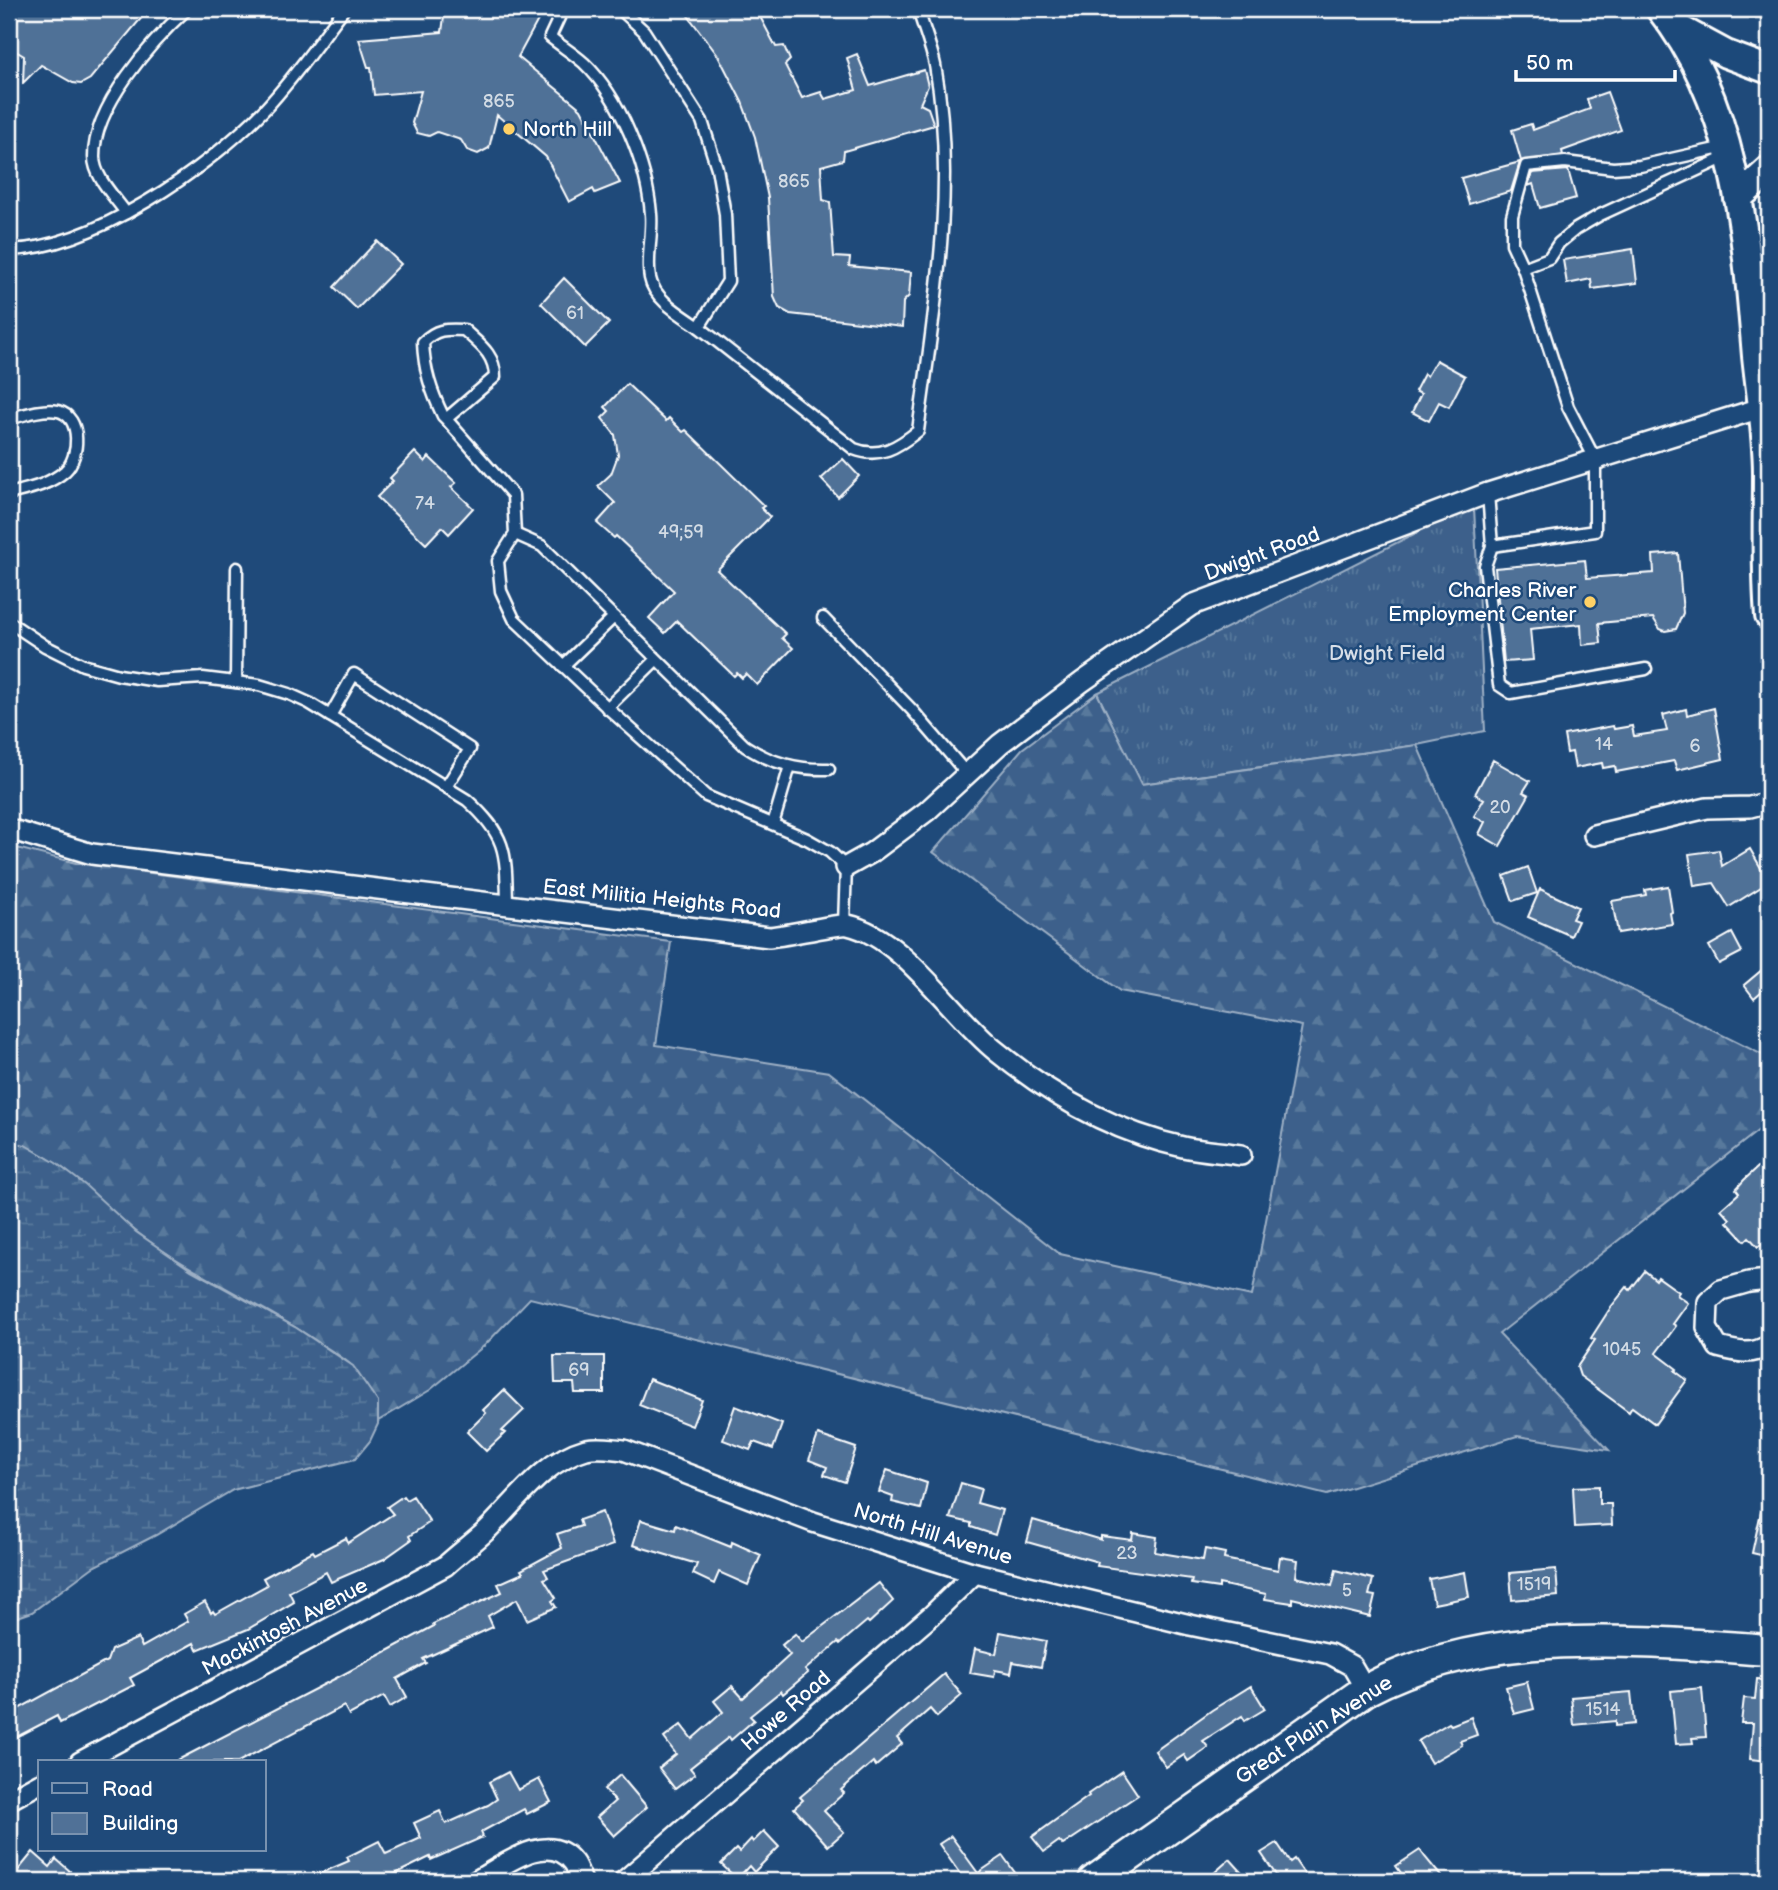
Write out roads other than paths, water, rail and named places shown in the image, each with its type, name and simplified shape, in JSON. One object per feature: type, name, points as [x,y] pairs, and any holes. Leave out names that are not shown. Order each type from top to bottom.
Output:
[{"type":"main road","points":[[1667,18],[1725,54],[1769,70]]},
{"type":"main road","points":[[1667,18],[1703,81],[1728,151],[1738,198],[1749,275],[1767,470],[1765,570],[1769,616]]},
{"type":"main road","points":[[1738,198],[1769,170]]},
{"type":"main road","name":"Great Plain Avenue","points":[[1094,1881],[1366,1690],[1432,1661],[1473,1651],[1557,1644],[1650,1642],[1769,1650]]},
{"type":"street","name":"Dwight Road","points":[[845,867],[871,853],[927,811],[1000,744],[1142,638],[1192,605],[1488,493],[1761,408]]},
{"type":"street","points":[[1594,835],[1707,808],[1750,807],[1769,802]]},
{"type":"street","name":"East Militia Heights Road","points":[[9,829],[92,855],[769,937],[809,932],[844,923]]},
{"type":"street","points":[[844,923],[869,931],[887,945],[925,979],[994,1050],[1064,1100],[1114,1125],[1183,1147],[1241,1155]]},
{"type":"street","points":[[1769,1280],[1749,1282],[1721,1290],[1708,1302],[1707,1328],[1718,1347],[1757,1353],[1769,1345]]},
{"type":"street","name":"North Hill Avenue","points":[[500,1515],[554,1465],[586,1449],[603,1447],[624,1450],[813,1522],[975,1573],[1190,1625],[1330,1654],[1352,1666],[1366,1690]]},
{"type":"street","name":"Mackintosh Avenue","points":[[84,1760],[444,1566],[500,1515]]},
{"type":"street","name":"Howe Road","points":[[624,1881],[922,1624],[975,1573]]},
{"type":"street","points":[[9,1800],[38,1784]]},
{"type":"street","points":[[475,1881],[532,1849],[553,1848],[572,1860],[582,1881]]},
{"type":"lane","points":[[125,213],[98,173],[94,157],[101,122],[122,80],[170,24],[187,9]]},
{"type":"lane","points":[[9,250],[24,250],[84,233],[125,213],[175,183],[221,149],[264,109],[344,9]]},
{"type":"lane","points":[[563,9],[550,37],[585,64],[608,93],[637,149],[645,173],[651,215],[650,280],[661,298],[854,449],[868,455],[903,443],[918,431],[937,285],[942,207],[942,126],[934,63],[918,9]]},
{"type":"lane","points":[[620,9],[644,32],[696,111],[702,121],[717,169],[726,214],[728,281],[699,327]]},
{"type":"lane","points":[[1523,268],[1549,258],[1559,243],[1600,215],[1728,151]]},
{"type":"lane","points":[[1492,546],[1595,531],[1595,459],[1568,407],[1523,268],[1511,244],[1512,216],[1527,166],[1565,162],[1613,168],[1640,166],[1728,151]]},
{"type":"lane","points":[[446,419],[495,377],[495,364],[464,330],[446,329],[432,333],[423,342],[424,366],[432,393],[446,419],[513,495],[515,534],[498,561],[500,591],[514,619],[607,708],[706,796],[807,839],[830,852],[845,867],[844,923]]},
{"type":"lane","points":[[9,419],[54,410],[65,414],[72,424],[77,449],[66,470],[55,478],[9,494]]},
{"type":"lane","points":[[1488,493],[1492,546],[1485,566],[1499,685],[1511,693],[1646,669]]},
{"type":"lane","points":[[515,534],[542,546],[745,746],[761,757],[803,770],[829,769]]},
{"type":"lane","points":[[236,682],[237,568]]},
{"type":"lane","points":[[564,666],[614,617]]},
{"type":"lane","points":[[823,618],[912,710],[967,774]]},
{"type":"lane","points":[[9,622],[45,646],[83,665],[119,675],[157,681],[203,678],[259,685],[289,694],[330,716],[467,800],[496,831],[504,849],[507,904]]},
{"type":"lane","points":[[607,708],[656,660]]},
{"type":"lane","points":[[330,716],[354,674],[470,749],[446,787]]},
{"type":"lane","points":[[773,824],[790,766]]},
{"type":"place","name":"North Hill","points":[[509,129]]},
{"type":"place","name":"Charles River Employment Center","points":[[1590,602]]},
{"type":"park label","name":"Dwight Field","points":[[1387,653]]}]
